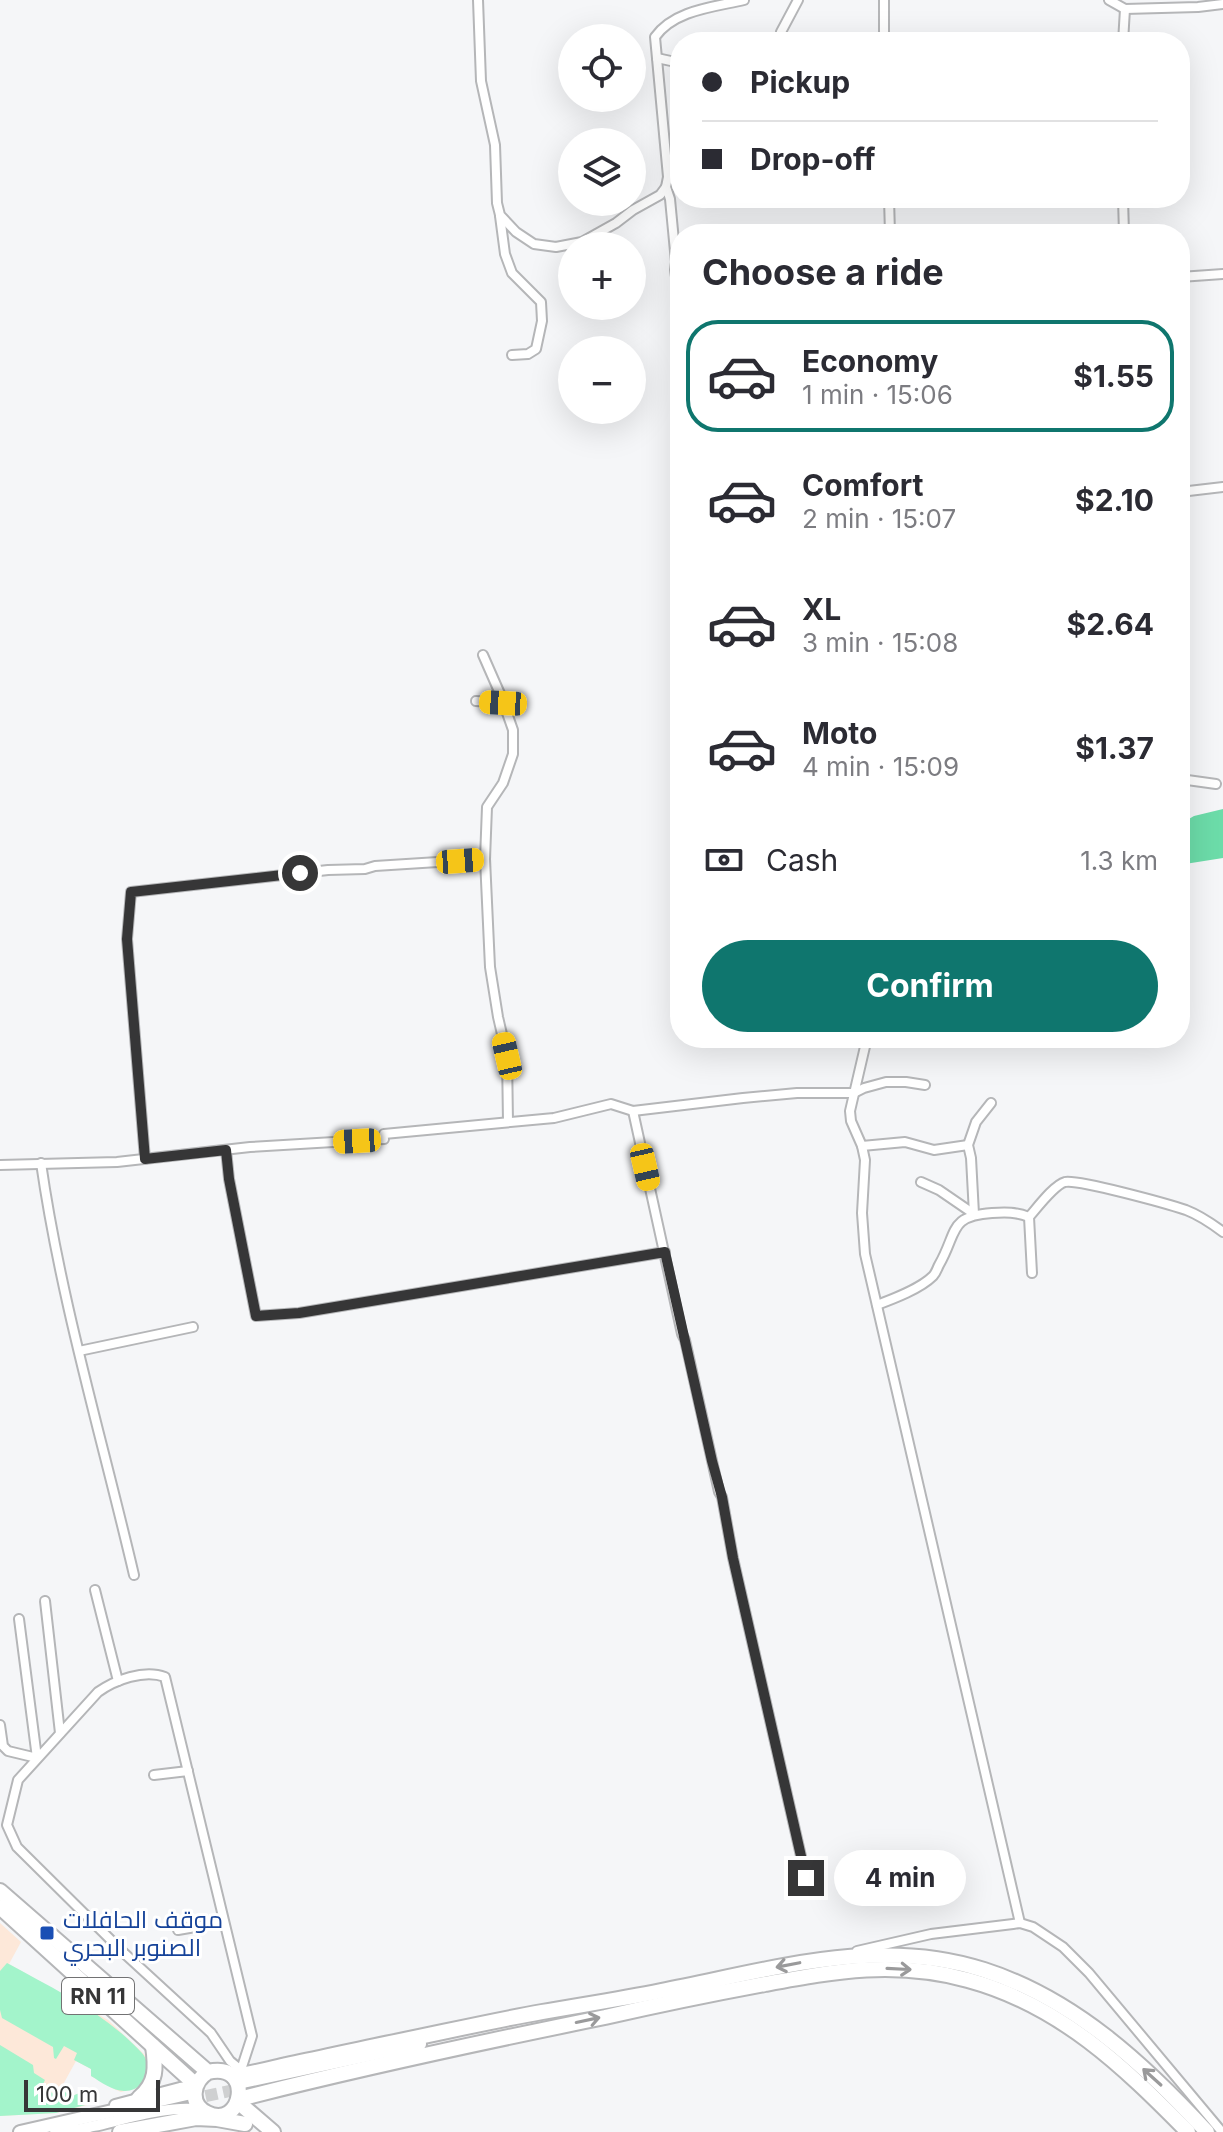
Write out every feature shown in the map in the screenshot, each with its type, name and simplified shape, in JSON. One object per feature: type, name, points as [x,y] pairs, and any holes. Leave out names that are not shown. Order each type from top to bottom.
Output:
[{"type":"highway","name":"RN 11","points":[[0,1891],[208,2072]]},
{"type":"highway","name":"RN 11","points":[[0,1907],[153,2046],[191,2091]]},
{"type":"highway","points":[[239,2085],[539,2013],[797,1963],[859,1955],[923,1957],[984,1970],[1034,1989],[1086,2020],[1162,2086],[1207,2132]]},
{"type":"highway","points":[[239,2085],[271,2091],[718,1993],[843,1970],[883,1968],[924,1971],[984,1984],[1043,2009],[1100,2049],[1188,2132]]},
{"type":"highway","points":[[139,2098],[153,2082],[153,2046]]},
{"type":"highway","points":[[221,2070],[239,2085],[261,2129],[224,2114],[209,2114],[202,2110],[191,2091],[203,2075],[221,2070]]},
{"type":"highway","points":[[224,2114],[230,2111],[239,2085]]},
{"type":"highway","points":[[261,2129],[262,2106],[271,2091]]},
{"type":"highway","points":[[120,2132],[196,2118],[217,2119],[261,2129]]},
{"type":"main road","points":[[239,2085],[517,2031],[542,2030]]},
{"type":"main road","points":[[20,2132],[52,2129],[191,2091]]},
{"type":"street","points":[[478,0],[481,81],[495,145],[497,203],[505,254],[512,273],[541,302],[542,321],[536,349],[528,354],[512,355]]},
{"type":"street","points":[[500,215],[516,232],[534,244],[556,247],[582,242],[660,195],[668,177],[655,37],[672,19],[744,0]]},
{"type":"street","points":[[781,32],[798,0]]},
{"type":"street","points":[[884,0],[884,32]]},
{"type":"street","points":[[1109,0],[1125,9],[1223,4]]},
{"type":"street","points":[[1124,32],[1125,9]]},
{"type":"street","points":[[657,58],[670,61]]},
{"type":"street","points":[[666,187],[670,199]]},
{"type":"street","points":[[1190,276],[1223,274]]},
{"type":"street","points":[[1190,491],[1223,487]]},
{"type":"street","points":[[483,655],[513,730],[513,754],[503,783],[487,807],[485,859],[490,967],[507,1056],[508,1122]]},
{"type":"street","points":[[476,701],[503,703]]},
{"type":"street","points":[[1190,780],[1216,784]]},
{"type":"street","points":[[145,1159],[127,939],[131,892],[328,870],[485,859]]},
{"type":"street","points":[[865,1048],[851,1102],[851,1121],[865,1160],[863,1241],[1020,1923]]},
{"type":"street","points":[[0,1165],[117,1162],[384,1137],[554,1118],[611,1104],[633,1111],[797,1093],[854,1093],[886,1082],[925,1085]]},
{"type":"street","points":[[974,1214],[968,1145],[976,1122],[991,1103]]},
{"type":"street","points":[[633,1111],[806,1878]]},
{"type":"street","points":[[862,1146],[905,1142],[934,1150],[968,1145]]},
{"type":"street","points":[[226,1150],[256,1316],[299,1313],[665,1252]]},
{"type":"street","points":[[41,1163],[46,1202],[79,1351],[134,1575]]},
{"type":"street","points":[[1032,1273],[1029,1217],[1059,1184],[1067,1181],[1098,1186],[1184,1210],[1223,1232]]},
{"type":"street","points":[[921,1182],[939,1190],[974,1214]]},
{"type":"street","points":[[877,1305],[900,1296],[933,1276],[962,1219],[974,1214],[1016,1212],[1029,1217]]},
{"type":"street","points":[[79,1351],[193,1327]]},
{"type":"street","points":[[95,1590],[118,1681]]},
{"type":"street","points":[[45,1601],[60,1733]]},
{"type":"street","points":[[19,1619],[37,1758]]},
{"type":"street","points":[[154,1673],[165,1677],[252,2036],[239,2085],[230,2061],[211,2033],[125,1954],[17,1847],[4,1822],[18,1780],[98,1692],[112,1682],[154,1673]]},
{"type":"street","points":[[0,1725],[3,1746],[8,1751],[37,1758]]},
{"type":"street","points":[[154,1775],[188,1771]]},
{"type":"street","points":[[178,1930],[224,1922]]},
{"type":"street","points":[[822,1959],[931,1934],[1020,1923],[1033,1927],[1063,1947],[1089,1973],[1222,2132]]},
{"type":"street","points":[[52,2129],[63,2118],[180,2088],[191,2091]]},
{"type":"street","points":[[52,2129],[83,2128],[177,2108],[202,2110]]},
{"type":"shaded area","points":[[0,1923],[21,1942],[9,1964],[108,2020],[144,2054],[147,2059],[143,2082],[137,2088],[121,2092],[114,2089],[91,2076],[91,2069],[76,2061],[60,2090],[72,2096],[82,2092],[96,2099],[95,2103],[56,2113],[0,2116]]},
{"type":"green space","points":[[1223,809],[1223,858],[1190,863],[1190,818]]},
{"type":"green space","points":[[7,1963],[78,2002],[127,2038],[141,2052],[147,2064],[142,2083],[131,2090],[111,2088],[91,2076],[91,2069],[74,2060],[77,2053],[64,2046],[56,2059],[53,2047],[2,2018],[0,1971]]},
{"type":"green space","points":[[0,2045],[33,2065],[34,2073],[45,2080],[42,2086],[54,2094],[58,2088],[72,2096],[82,2092],[96,2099],[96,2102],[56,2113],[0,2116]]},
{"type":"tunnel","points":[[188,2100],[244,2088]]},
{"type":"place","name":"موقف الحافلات الصنوبر البحري","points":[[47,1933]]},
{"type":"route","points":[[300,873],[131,892],[127,939],[145,1159],[226,1150],[256,1316],[299,1313],[665,1252],[806,1878]]}]
